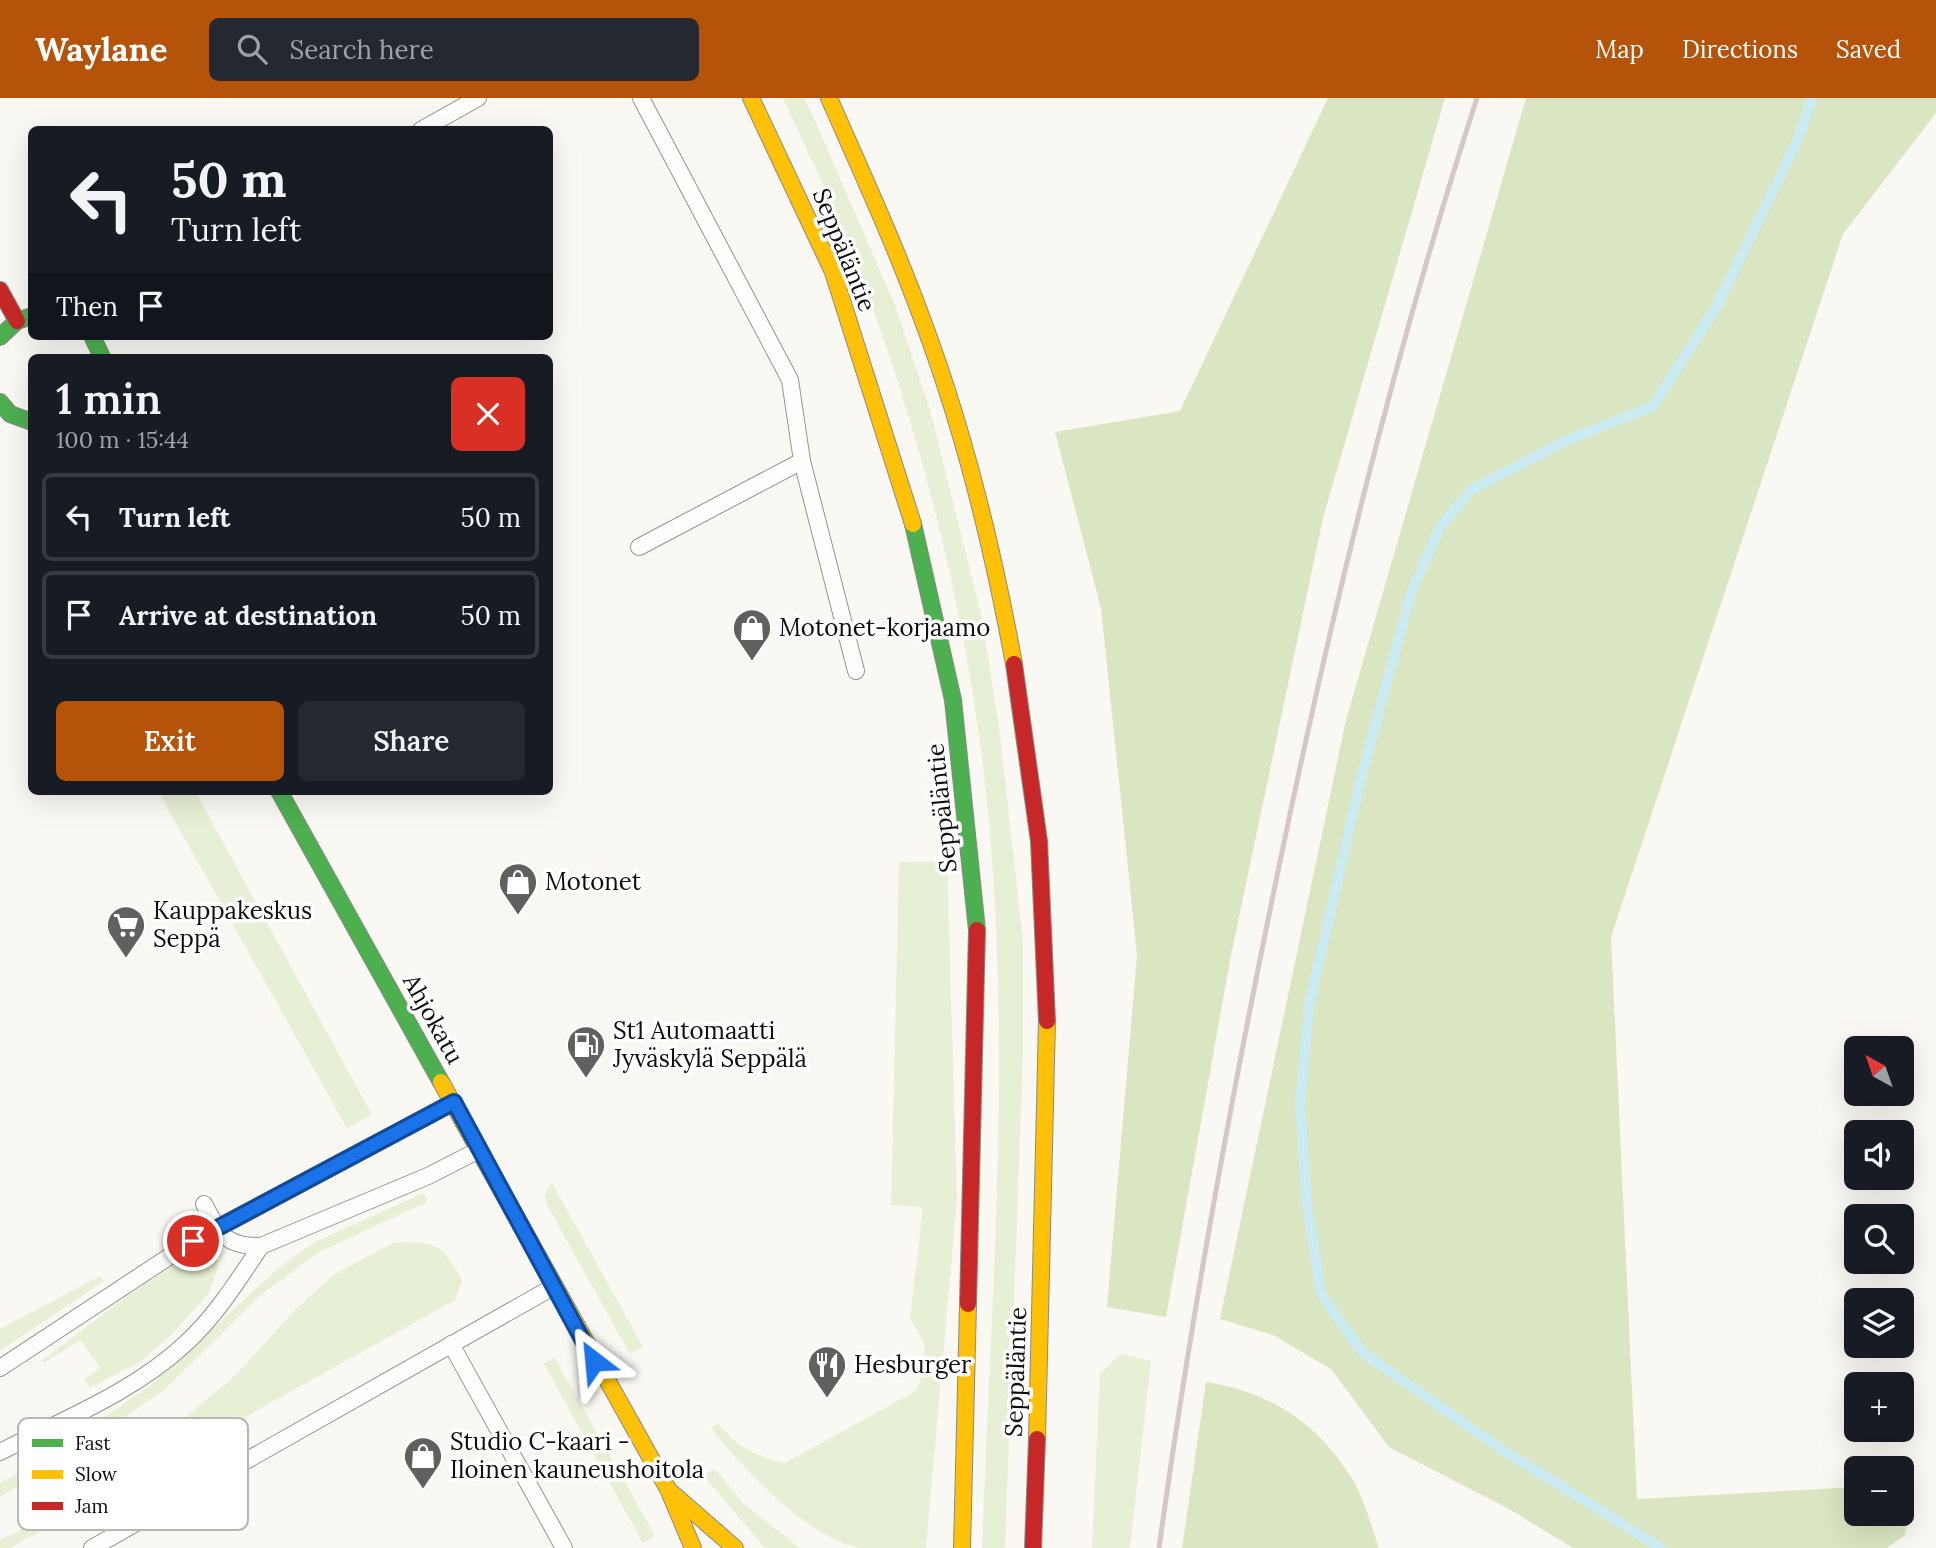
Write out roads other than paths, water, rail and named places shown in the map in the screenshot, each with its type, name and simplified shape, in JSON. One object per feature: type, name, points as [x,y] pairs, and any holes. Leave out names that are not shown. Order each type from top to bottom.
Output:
[{"type":"main road","name":"Seppäläntie","points":[[751,98],[833,272],[910,510],[953,699],[977,933],[962,1548]]},
{"type":"main road","name":"Seppäläntie","points":[[829,98],[886,226],[941,372],[982,514],[1000,590],[1033,788],[1047,950],[1047,1124],[1033,1548]]},
{"type":"main road","points":[[0,290],[24,318],[0,337]]},
{"type":"main road","points":[[0,402],[10,414],[28,421]]},
{"type":"main road","name":"Ahjokatu","points":[[281,795],[454,1102],[553,1287],[668,1489],[693,1548]]},
{"type":"main road","name":"Ahjokatu","points":[[668,1489],[735,1548]]},
{"type":"lane","points":[[428,126],[478,98]]},
{"type":"lane","points":[[641,98],[790,380],[802,461],[856,671]]},
{"type":"lane","points":[[639,547],[802,461]]},
{"type":"lane","points":[[0,1368],[216,1227],[454,1102]]},
{"type":"lane","points":[[204,1204],[225,1239],[241,1247],[261,1247],[428,1176],[479,1150]]},
{"type":"lane","points":[[65,1418],[141,1378],[185,1345],[212,1316],[261,1247]]},
{"type":"lane","points":[[248,1459],[553,1287]]},
{"type":"lane","points":[[451,1344],[564,1548]]},
{"type":"lane","points":[[0,1452],[18,1443]]},
{"type":"lane","points":[[92,1548],[124,1530]]},
{"type":"waterway","points":[[1661,1548],[1501,1449],[1363,1353],[1321,1294],[1307,1204],[1300,1104],[1309,1006],[1361,778],[1411,593],[1440,527],[1471,490],[1565,441],[1653,406],[1717,306],[1799,137],[1812,98]]},
{"type":"railway","points":[[1159,1548],[1214,1201],[1301,761],[1393,380],[1477,98]]},
{"type":"place","name":"Motonet-korjaamo","points":[[752,662]]},
{"type":"place","name":"Motonet","points":[[518,916]]},
{"type":"place","name":"Kauppakeskus Seppä","points":[[126,959]]},
{"type":"place","name":"St1 Automaatti Jyväskylä Seppälä","points":[[586,1079]]},
{"type":"place","name":"Hesburger","points":[[827,1399]]},
{"type":"place","name":"Studio C-kaari - Iloinen kauneushoitola","points":[[423,1490]]}]
